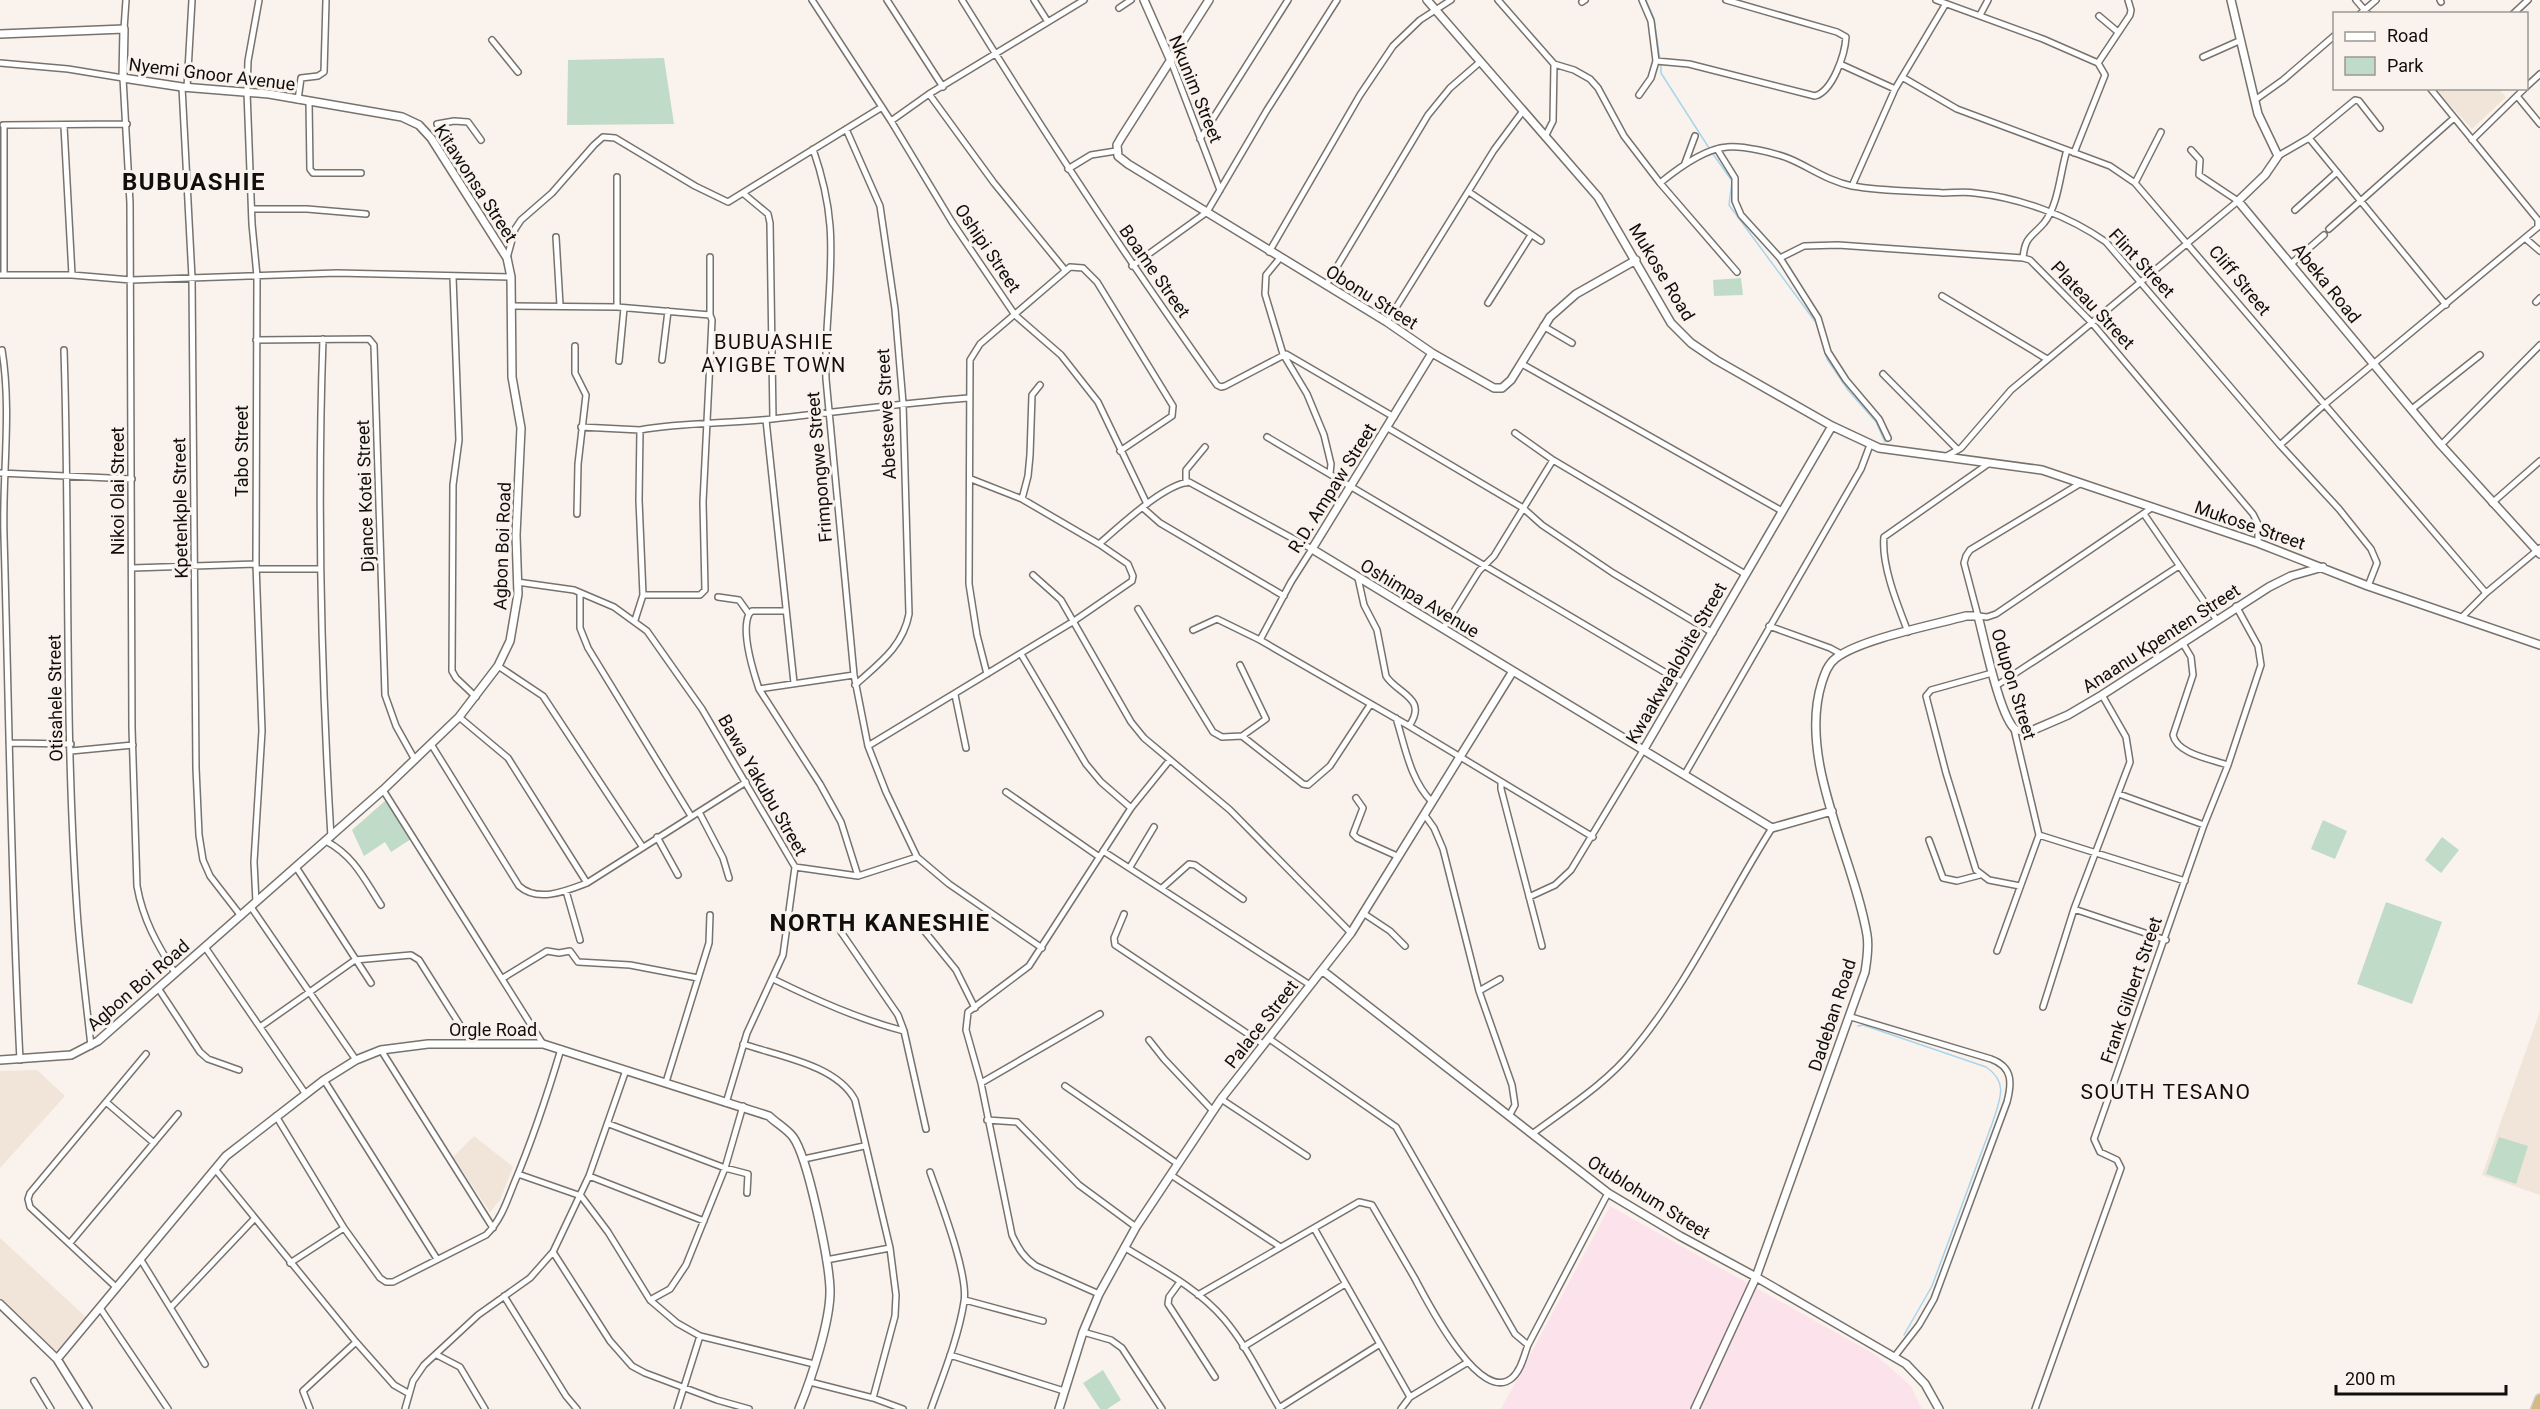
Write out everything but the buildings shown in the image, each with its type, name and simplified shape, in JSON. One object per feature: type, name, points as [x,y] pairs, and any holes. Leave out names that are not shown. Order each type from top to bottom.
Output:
[{"type":"highway","points":[[2536,1409],[2540,1399]]},
{"type":"street","name":"Nikoi Olai Street","points":[[126,0],[123,78],[127,124],[131,280],[132,745],[137,886],[141,907],[154,941],[175,973]]},
{"type":"street","name":"Kpetenkple Street","points":[[192,0],[184,87],[192,278],[196,768],[200,844],[206,869],[241,916]]},
{"type":"street","name":"Tabo Street","points":[[251,906],[262,731],[256,567],[257,276],[247,93],[248,61],[259,0]]},
{"type":"street","name":"Oshipi Street","points":[[812,0],[891,121],[952,222],[1015,315],[1061,355],[1085,383],[1106,417],[1145,506],[1160,523],[1284,596]]},
{"type":"street","points":[[887,0],[943,87]]},
{"type":"street","name":"Boame Street","points":[[962,0],[1132,266],[1217,385],[1226,386],[1283,354]]},
{"type":"street","points":[[1034,0],[1048,22]]},
{"type":"street","points":[[891,121],[929,94],[1084,0]]},
{"type":"street","points":[[1119,8],[1131,0]]},
{"type":"street","name":"Nkunim Street","points":[[1144,0],[1171,61],[1220,190]]},
{"type":"street","points":[[1068,169],[1090,155],[1116,151],[1121,138],[1209,0]]},
{"type":"street","points":[[1200,139],[1288,0]]},
{"type":"street","points":[[1132,266],[1207,212],[1337,0]]},
{"type":"street","name":"Mukose Road","points":[[1428,0],[1598,196],[1671,323],[1691,344],[1832,426],[1870,445],[1887,451],[1944,458]]},
{"type":"street","points":[[1269,252],[1360,95],[1393,46],[1411,28],[1451,0]]},
{"type":"street","points":[[1498,0],[1554,64],[1574,70],[1590,79],[1598,88],[1624,136],[1660,183],[1737,272]]},
{"type":"street","points":[[1639,95],[1652,78],[1657,61],[1651,21],[1642,0]]},
{"type":"street","points":[[1657,61],[1689,64],[1815,96],[1825,91],[1840,64],[1846,37],[1837,32],[1726,0]]},
{"type":"street","points":[[1936,0],[1980,15],[2098,63],[2105,75],[2074,153]]},
{"type":"street","points":[[1980,15],[1988,0]]},
{"type":"street","points":[[2098,63],[2130,15],[2128,0]]},
{"type":"street","points":[[2231,0],[2239,41],[2264,130],[2278,156]]},
{"type":"street","points":[[2356,0],[2364,12],[2376,0]]},
{"type":"street","points":[[2521,3],[2529,0]]},
{"type":"street","points":[[298,100],[301,78],[318,76],[324,72],[326,1]]},
{"type":"street","points":[[1852,186],[1895,89],[1945,4]]},
{"type":"street","points":[[2099,16],[2118,32]]},
{"type":"street","points":[[0,34],[124,29]]},
{"type":"street","points":[[2255,100],[2283,80],[2333,37]]},
{"type":"street","points":[[492,40],[518,72]]},
{"type":"street","points":[[2203,57],[2239,41]]},
{"type":"street","points":[[1326,285],[1428,115],[1450,88],[1480,62]]},
{"type":"street","name":"Nyemi Gnoor Avenue","points":[[0,63],[68,69],[184,87],[268,94],[402,117],[419,125]]},
{"type":"street","points":[[1545,137],[1553,121],[1554,64]]},
{"type":"street","points":[[1840,64],[1895,89]]},
{"type":"street","points":[[2528,85],[2540,74]]},
{"type":"street","name":"Cliff Street","points":[[1902,77],[1958,109],[2110,166],[2135,183],[2189,243],[2486,593]]},
{"type":"street","points":[[2280,445],[2373,363],[2538,227],[2538,220],[2431,90]]},
{"type":"street","points":[[2472,140],[2523,90]]},
{"type":"street","points":[[929,94],[994,183],[1065,270]]},
{"type":"street","points":[[2517,96],[2540,124]]},
{"type":"street","points":[[1944,458],[1958,450],[2011,390],[2238,201],[2261,179],[2278,156],[2308,138],[2355,100],[2359,101],[2380,128]]},
{"type":"street","points":[[309,102],[310,169],[313,173],[361,173]]},
{"type":"street","points":[[507,258],[515,229],[521,220],[552,194],[603,137],[615,138],[721,199],[732,201],[882,107]]},
{"type":"street","points":[[1387,322],[1494,150],[1523,111]]},
{"type":"street","points":[[2329,229],[2454,118]]},
{"type":"street","points":[[437,124],[454,121],[468,122],[482,140]]},
{"type":"street","points":[[127,124],[2,125],[2,275],[72,275],[131,280],[337,273],[511,278]]},
{"type":"street","name":"Kitawonsa Street","points":[[419,125],[431,138],[507,258]]},
{"type":"street","points":[[64,126],[72,275]]},
{"type":"street","name":"Abetsewe Street","points":[[846,129],[880,206],[895,309],[903,403],[907,623],[905,632],[892,652],[855,685]]},
{"type":"street","points":[[2135,183],[2161,132]]},
{"type":"street","points":[[1685,163],[1695,136]]},
{"type":"street","points":[[2308,138],[2446,305]]},
{"type":"street","name":"Flint Street","points":[[1660,183],[1685,163],[1717,149],[1738,147],[1789,158],[1808,170],[1852,186],[1910,191],[1973,192],[2000,197],[2050,212],[2084,226],[2106,242],[2280,445],[2339,509],[2371,549],[2377,563],[2368,586]]},
{"type":"street","name":"Frimpongwe Street","points":[[813,149],[823,179],[830,225],[829,304],[825,348],[855,685]]},
{"type":"street","points":[[1717,149],[1735,177],[1735,201],[1741,215],[1780,258],[1818,318],[1828,352],[1846,380],[1879,419],[1888,438]]},
{"type":"street","points":[[2023,258],[2026,240],[2044,223],[2050,212],[2067,150]]},
{"type":"street","points":[[2191,150],[2200,160],[2199,175],[2238,201]]},
{"type":"street","name":"Obonu Street","points":[[1116,151],[1118,156],[1128,164],[1269,252],[1387,322],[1432,353],[1499,389],[1508,384],[1550,317],[1576,294],[1612,271],[1636,260]]},
{"type":"street","points":[[2295,210],[2337,172]]},
{"type":"street","points":[[617,177],[617,307]]},
{"type":"street","points":[[1469,192],[1541,242]]},
{"type":"street","points":[[744,194],[768,214],[770,223],[770,419],[785,611],[794,683]]},
{"type":"street","name":"Abeka Road","points":[[2238,201],[2292,263],[2441,445],[2492,503],[2539,551]]},
{"type":"street","points":[[252,209],[307,209],[366,214]]},
{"type":"street","points":[[1488,303],[1532,234]]},
{"type":"street","points":[[2292,263],[2324,235]]},
{"type":"street","points":[[556,237],[560,305]]},
{"type":"street","points":[[2526,239],[2540,251]]},
{"type":"street","name":"Plateau Street","points":[[1780,258],[1804,246],[1839,245],[2030,260],[2092,323],[2253,514],[2258,524],[2258,543]]},
{"type":"street","points":[[644,595],[700,595],[705,590],[703,502],[712,320],[710,315],[710,257]]},
{"type":"street","name":"Agbon Boi Road","points":[[0,1060],[71,1055],[91,1046],[383,790],[459,717],[498,666],[513,630],[517,582],[516,535],[521,428],[512,377],[511,278],[507,258]]},
{"type":"street","points":[[1280,258],[1266,275],[1265,294],[1283,354],[1309,399],[1324,435],[1331,464],[1330,473]]},
{"type":"street","points":[[987,674],[969,596],[968,547],[971,479],[968,368],[971,355],[980,344],[1070,267],[1083,268],[1097,282],[1173,406],[1172,416],[1120,451]]},
{"type":"street","points":[[453,277],[459,440],[453,485],[452,671],[456,678],[476,697]]},
{"type":"street","points":[[1942,296],[2047,359]]},
{"type":"street","points":[[511,306],[617,307],[710,315]]},
{"type":"street","points":[[619,361],[624,308]]},
{"type":"street","points":[[662,360],[668,311]]},
{"type":"street","points":[[1543,326],[1572,343]]},
{"type":"street","points":[[323,339],[319,438],[319,569],[329,839],[354,862],[381,905]]},
{"type":"street","name":"Djance Kotei Street","points":[[256,340],[369,339],[375,348],[385,695],[396,726],[415,760]]},
{"type":"street","points":[[2441,445],[2540,345]]},
{"type":"street","points":[[575,346],[575,373],[586,395],[581,427],[577,514]]},
{"type":"street","points":[[2,350],[6,416],[3,533],[12,912],[20,1060]]},
{"type":"street","name":"Otisahele Street","points":[[64,350],[69,477],[71,751],[76,908],[91,1046]]},
{"type":"street","name":"R.D. Ampaw Street","points":[[1260,640],[1312,549],[1432,353]]},
{"type":"street","points":[[1283,354],[1292,356],[1394,417]]},
{"type":"street","points":[[2412,409],[2481,355]]},
{"type":"street","points":[[1522,364],[1782,511]]},
{"type":"street","points":[[1882,374],[1958,450]]},
{"type":"street","points":[[1022,499],[1028,476],[1032,395],[1040,385]]},
{"type":"street","points":[[581,427],[640,430],[968,398]]},
{"type":"street","name":"Kwaakwaalobite Street","points":[[1529,897],[1564,879],[1593,837],[1832,426]]},
{"type":"street","points":[[1388,428],[1523,508],[1542,525],[1613,573],[1713,633]]},
{"type":"street","points":[[635,620],[644,595],[639,500],[640,430]]},
{"type":"street","points":[[1515,433],[1553,460],[1745,573]]},
{"type":"street","points":[[1267,437],[1351,484],[1683,683]]},
{"type":"street","points":[[1685,774],[1861,469],[1870,445]]},
{"type":"street","points":[[1099,544],[1145,506],[1186,483],[1186,470],[1205,447]]},
{"type":"street","name":"Mukose Street","points":[[1944,458],[2035,468],[2081,482],[2258,543],[2368,586],[2540,645]]},
{"type":"street","points":[[1443,628],[1474,579],[1494,556],[1553,460]]},
{"type":"street","points":[[2492,503],[2540,461]]},
{"type":"street","points":[[1908,632],[1898,608],[1883,550],[1884,537],[1988,464]]},
{"type":"street","points":[[3,473],[132,478]]},
{"type":"street","points":[[868,746],[1074,621],[1132,581],[1133,576],[1128,564],[1099,544],[1022,499],[971,479]]},
{"type":"street","name":"Odupon Street","points":[[2039,835],[2014,729],[1992,673],[1964,563],[1971,550],[2081,482]]},
{"type":"street","name":"Oshimpa Avenue","points":[[1186,483],[1200,486],[1312,549],[1772,828]]},
{"type":"street","points":[[1769,626],[1841,654],[1966,616],[1987,617],[1996,614],[2153,507]]},
{"type":"street","points":[[2144,514],[2216,619]]},
{"type":"street","points":[[2462,617],[2486,593],[2539,551]]},
{"type":"street","points":[[1996,686],[2179,566]]},
{"type":"street","name":"Anaanu Kpenten Street","points":[[2014,729],[2026,732],[2043,727],[2102,695],[2236,606],[2291,576],[2324,567]]},
{"type":"street","points":[[132,568],[319,569]]},
{"type":"street","points":[[1033,575],[1056,593],[1131,722],[1144,738],[1230,810],[1351,933]]},
{"type":"street","points":[[1358,578],[1364,605],[1377,630],[1386,676],[1389,681],[1409,696],[1415,707],[1414,718],[1410,726]]},
{"type":"street","name":"Bawa Yakubu Street","points":[[517,582],[565,587],[614,607],[635,620],[652,638],[702,709],[795,867],[786,943],[773,979],[743,1044],[726,1102]]},
{"type":"street","points":[[580,592],[580,628],[588,648],[691,816]]},
{"type":"street","points":[[718,597],[739,600],[749,614],[747,633],[753,672],[759,689],[820,784],[841,822],[858,876]]},
{"type":"street","name":"Frank Gilbert Street","points":[[2035,1409],[2121,1168],[2117,1160],[2100,1152],[2094,1139],[2166,940],[2204,825],[2228,765],[2261,664],[2258,646],[2236,606]]},
{"type":"street","points":[[1138,609],[1213,732],[1222,737],[1242,736],[1266,719],[1240,665]]},
{"type":"street","points":[[749,614],[752,611],[785,611]]},
{"type":"street","points":[[1194,630],[1217,619],[1260,640],[1410,726],[1593,837]]},
{"type":"street","points":[[2182,642],[2191,657],[2193,675],[2173,735],[2174,743],[2182,749],[2228,765]]},
{"type":"street","points":[[1021,654],[1086,764],[1101,782],[1131,808]]},
{"type":"street","name":"Dadeban Road","points":[[1697,1408],[1756,1277],[1866,972],[1868,941],[1819,755],[1816,700],[1826,670],[1841,654]]},
{"type":"street","points":[[498,666],[543,696],[642,846]]},
{"type":"street","name":"Palace Street","points":[[1059,1409],[1083,1332],[1099,1294],[1124,1246],[1221,1099],[1351,933],[1513,671]]},
{"type":"street","points":[[1992,673],[1931,690],[1926,696],[1946,773],[1976,870],[1989,880],[2020,886]]},
{"type":"street","points":[[759,689],[854,675]]},
{"type":"street","points":[[855,685],[868,746],[886,792],[917,858],[949,884],[1042,948]]},
{"type":"street","points":[[955,695],[966,748]]},
{"type":"street","points":[[2043,1007],[2074,909],[2130,762],[2130,750],[2123,731],[2102,695]]},
{"type":"street","points":[[1242,736],[1294,779],[1308,785],[1330,766],[1370,705]]},
{"type":"street","points":[[459,717],[508,758],[587,883]]},
{"type":"street","points":[[1396,718],[1413,772],[1431,802]]},
{"type":"street","points":[[9,743],[71,744]]},
{"type":"street","points":[[431,744],[519,886],[534,895],[566,891],[587,883],[642,846],[747,782]]},
{"type":"street","points":[[71,751],[132,745]]},
{"type":"street","points":[[1099,1294],[1036,1266],[1023,1255],[1012,1235],[981,1083],[966,1030],[966,1016],[1029,966],[1098,856],[1131,808],[1169,761]]},
{"type":"street","points":[[1501,782],[1542,946]]},
{"type":"street","points":[[383,790],[543,1044]]},
{"type":"street","points":[[1006,792],[1098,856]]},
{"type":"street","points":[[2119,794],[2204,825]]},
{"type":"street","points":[[1356,798],[1363,808],[1353,834],[1397,856]]},
{"type":"street","points":[[1532,1134],[1604,1079],[1633,1050],[1680,983],[1772,828],[1832,811]]},
{"type":"street","points":[[699,812],[723,858],[729,878]]},
{"type":"street","points":[[1424,814],[1434,828],[1443,849],[1479,991],[1512,1085],[1515,1105],[1509,1116]]},
{"type":"street","points":[[1130,867],[1154,827]]},
{"type":"street","points":[[1997,951],[2039,835],[2185,881]]},
{"type":"street","points":[[657,837],[678,876]]},
{"type":"street","points":[[1929,840],[1942,878],[1957,881],[1980,875]]},
{"type":"street","points":[[1103,850],[1310,985]]},
{"type":"street","points":[[795,867],[858,876],[917,858]]},
{"type":"street","points":[[1162,888],[1190,864],[1195,865],[1243,899]]},
{"type":"street","points":[[296,867],[371,983]]},
{"type":"street","points":[[566,891],[580,940]]},
{"type":"street","points":[[251,906],[356,1060]]},
{"type":"street","points":[[2074,909],[2166,940]]},
{"type":"street","points":[[1363,913],[1390,931],[1405,946]]},
{"type":"street","points":[[1124,914],[1113,940],[1115,945],[1263,1044]]},
{"type":"street","points":[[666,1082],[709,944],[710,915]]},
{"type":"street","points":[[917,922],[956,970],[975,1008]]},
{"type":"street","points":[[841,932],[892,1006],[904,1031],[926,1129]]},
{"type":"street","points":[[205,947],[305,1094]]},
{"type":"street","points":[[503,978],[547,951],[558,953],[570,951],[578,962],[630,965],[698,978]]},
{"type":"street","points":[[260,1027],[355,960],[411,955],[419,960],[472,1044]]},
{"type":"street","name":"Otublohum Street","points":[[1323,971],[1608,1193],[1680,1236],[1895,1356],[1920,1379],[1939,1409]]},
{"type":"street","points":[[773,979],[819,1002],[869,1022],[904,1031]]},
{"type":"street","points":[[1479,991],[1500,979]]},
{"type":"street","points":[[158,988],[200,1052],[208,1059],[239,1070]]},
{"type":"street","points":[[981,1083],[1100,1014]]},
{"type":"street","points":[[1851,1017],[1991,1059],[2005,1067],[2011,1077],[2007,1102],[1934,1299],[1919,1325],[1895,1356]]},
{"type":"street","points":[[1268,1038],[1396,1127],[1515,1334],[1528,1345]]},
{"type":"street","points":[[1149,1040],[1213,1111]]},
{"type":"street","name":"Orgle Road","points":[[57,1359],[235,1147],[324,1080],[356,1060],[381,1050],[428,1044],[543,1044],[743,1106],[769,1116],[793,1137],[804,1159],[830,1289],[828,1311],[810,1382],[799,1409]]},
{"type":"street","points":[[743,1044],[826,1072],[844,1082],[851,1091],[858,1110],[864,1146],[890,1248],[896,1295],[895,1316],[873,1398]]},
{"type":"street","points":[[276,1116],[345,1228],[380,1278],[386,1282],[393,1282],[486,1234],[493,1228],[519,1174],[542,1113],[561,1049]]},
{"type":"street","points":[[381,1050],[493,1228]]},
{"type":"street","points":[[117,1288],[30,1207],[28,1199],[30,1193],[146,1054]]},
{"type":"street","points":[[405,1409],[408,1393],[418,1373],[478,1315],[530,1278],[553,1252],[581,1196],[609,1124],[626,1071]]},
{"type":"street","points":[[324,1080],[437,1259]]},
{"type":"street","points":[[1065,1086],[1178,1164]]},
{"type":"street","points":[[1221,1099],[1307,1156]]},
{"type":"street","points":[[106,1102],[154,1143]]},
{"type":"street","points":[[650,1300],[670,1289],[686,1265],[725,1168],[743,1106]]},
{"type":"street","points":[[70,1242],[178,1114]]},
{"type":"street","points":[[987,1120],[1017,1122],[1079,1185],[1136,1227]]},
{"type":"street","points":[[609,1124],[725,1168],[748,1174],[747,1193]]},
{"type":"street","points":[[804,1159],[864,1146]]},
{"type":"street","points":[[215,1169],[356,1342],[394,1385],[408,1393]]},
{"type":"street","points":[[930,1172],[956,1252],[965,1300],[931,1409]]},
{"type":"street","points":[[519,1174],[581,1196],[608,1232],[650,1300],[677,1323],[699,1336],[814,1364]]},
{"type":"street","points":[[1171,1175],[1279,1246]]},
{"type":"street","points":[[589,1176],[704,1221]]},
{"type":"street","points":[[1198,1295],[1279,1246],[1359,1202],[1366,1202],[1372,1205],[1444,1332],[1468,1362],[1492,1381],[1502,1382],[1511,1379],[1516,1373],[1528,1345],[1608,1193]]},
{"type":"street","points":[[171,1307],[254,1219]]},
{"type":"street","points":[[290,1263],[345,1228]]},
{"type":"street","points":[[1314,1228],[1410,1397]]},
{"type":"street","points":[[1124,1246],[1198,1295],[1225,1320],[1279,1408],[1380,1344]]},
{"type":"street","points":[[826,1260],[890,1248]]},
{"type":"street","points":[[553,1252],[610,1341],[632,1366],[717,1400],[749,1409]]},
{"type":"street","points":[[141,1260],[205,1364]]},
{"type":"street","points":[[1180,1282],[1169,1297],[1168,1304],[1215,1377]]},
{"type":"street","points":[[1243,1347],[1345,1284]]},
{"type":"street","points":[[504,1296],[566,1396],[578,1409]]},
{"type":"street","points":[[965,1300],[1043,1321]]},
{"type":"street","points":[[0,1304],[57,1359],[88,1409]]},
{"type":"street","points":[[100,1308],[168,1409]]},
{"type":"street","points":[[1083,1332],[1111,1340],[1122,1348],[1162,1409]]},
{"type":"street","points":[[677,1409],[699,1336]]},
{"type":"street","points":[[310,1409],[303,1391],[356,1342]]},
{"type":"street","points":[[950,1354],[1064,1391]]},
{"type":"street","points":[[437,1355],[460,1367],[485,1409]]},
{"type":"street","points":[[1401,1409],[1410,1397],[1468,1362]]},
{"type":"street","points":[[34,1381],[51,1409]]},
{"type":"street","points":[[810,1382],[873,1398],[903,1409]]},
{"type":"shaded area","points":[[2436,90],[2500,90],[2506,97],[2472,129]]},
{"type":"shaded area","points":[[2540,1011],[2540,1195],[2482,1175]]},
{"type":"shaded area","points":[[37,1070],[65,1096],[0,1168],[0,1071]]},
{"type":"shaded area","points":[[474,1136],[513,1167],[500,1200],[490,1212],[453,1157]]},
{"type":"shaded area","points":[[1610,1206],[1876,1355],[1911,1386],[1922,1409],[1501,1409]]},
{"type":"shaded area","points":[[0,1238],[87,1318],[60,1350],[54,1349],[0,1299]]},
{"type":"green space","points":[[664,58],[674,124],[567,125],[568,60]]},
{"type":"green space","points":[[1741,278],[1743,295],[1714,296],[1713,280]]},
{"type":"green space","points":[[386,800],[411,839],[391,852],[385,842],[364,856],[352,830]]},
{"type":"green space","points":[[2323,820],[2347,831],[2335,859],[2311,849]]},
{"type":"green space","points":[[2442,837],[2459,850],[2441,873],[2425,860]]},
{"type":"green space","points":[[2386,902],[2442,922],[2412,1004],[2357,984]]},
{"type":"green space","points":[[2499,1137],[2528,1146],[2516,1184],[2486,1174]]},
{"type":"green space","points":[[1103,1370],[1121,1400],[1107,1409],[1100,1409],[1083,1383]]},
{"type":"waterway","points":[[1646,0],[1654,18],[1660,60]]},
{"type":"waterway","points":[[1661,65],[1661,73],[1709,148]]},
{"type":"waterway","points":[[1713,154],[1732,181],[1729,205],[1817,324],[1827,359],[1848,390],[1876,422],[1885,442]]},
{"type":"waterway","points":[[1858,1026],[1863,1025],[1986,1067],[1998,1079],[2000,1086],[2000,1100],[1992,1124],[1932,1286],[1904,1335]]},
{"type":"district","name":"BUBUASHIE","points":[[194,182]]},
{"type":"district","name":"BUBUASHIE AYIGBE TOWN","points":[[774,354]]},
{"type":"district","name":"NORTH KANESHIE","points":[[880,923]]},
{"type":"district","name":"SOUTH TESANO","points":[[2166,1092]]}]
